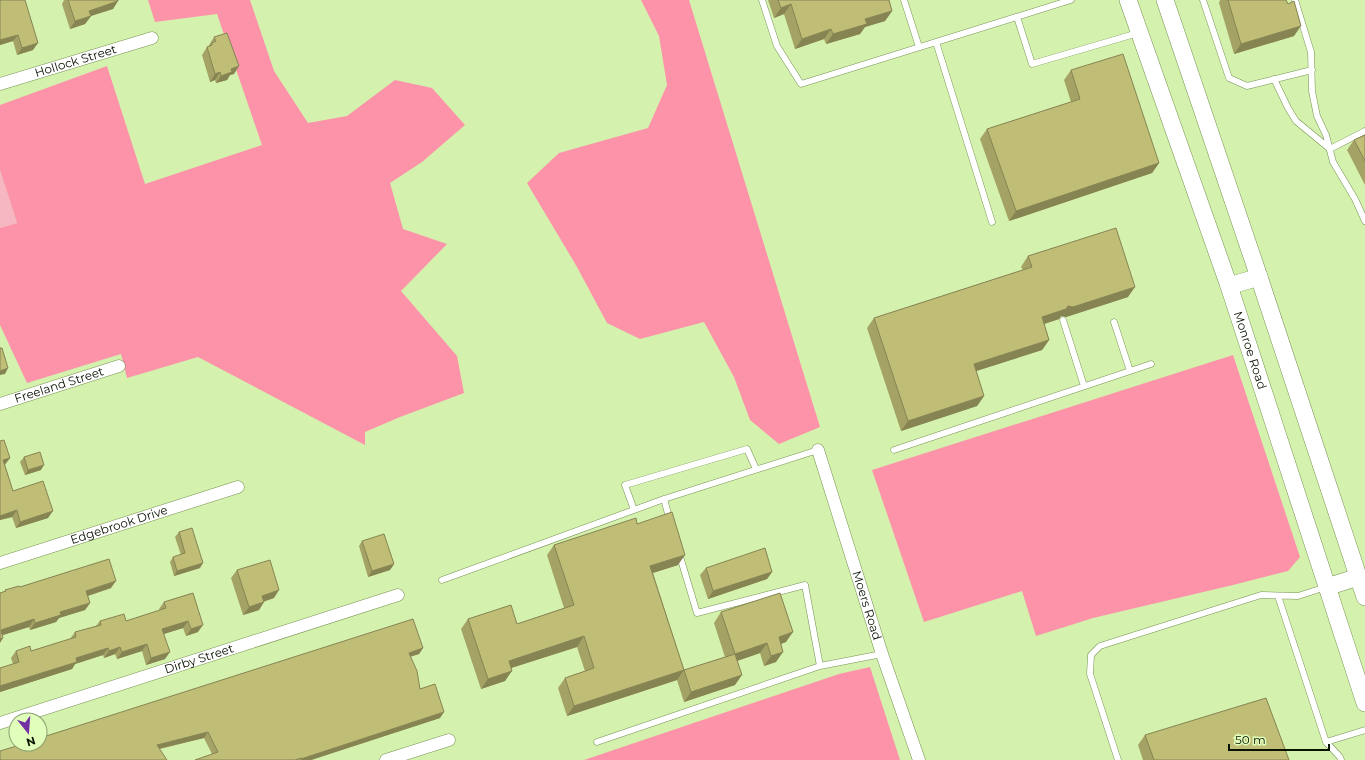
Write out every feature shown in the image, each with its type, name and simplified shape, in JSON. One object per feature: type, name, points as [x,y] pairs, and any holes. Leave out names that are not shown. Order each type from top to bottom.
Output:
[{"type":"main road","name":"Monroe Road","points":[[1128,0],[1138,33],[1229,286],[1365,703]]},
{"type":"main road","points":[[1165,0],[1365,597]]},
{"type":"main road","points":[[1229,286],[1259,277]]},
{"type":"main road","points":[[1327,587],[1358,577]]},
{"type":"street","name":"Hollock Street","points":[[0,84],[152,38]]},
{"type":"street","name":"Freeland Street","points":[[0,404],[119,366]]},
{"type":"street","name":"Moers Road","points":[[818,450],[882,654],[919,760]]},
{"type":"street","name":"Edgebrook Drive","points":[[0,563],[238,487]]},
{"type":"street","name":"Dirby Street","points":[[0,723],[398,595]]},
{"type":"street","points":[[386,760],[449,740]]},
{"type":"lane","points":[[762,0],[777,46],[801,84],[1071,0]]},
{"type":"lane","points":[[904,0],[919,47]]},
{"type":"lane","points":[[1203,0],[1229,78],[1247,86],[1312,70]]},
{"type":"lane","points":[[1295,0],[1312,52],[1312,91],[1317,116],[1326,135],[1333,162],[1355,199],[1365,221]]},
{"type":"lane","points":[[1017,17],[1032,64],[1138,33]]},
{"type":"lane","points":[[936,42],[992,222]]},
{"type":"lane","points":[[1274,79],[1288,108],[1296,120],[1330,149]]},
{"type":"lane","points":[[1330,149],[1365,131]]},
{"type":"lane","points":[[1063,320],[1084,386]]},
{"type":"lane","points":[[1114,322],[1130,371]]},
{"type":"lane","points":[[894,450],[1151,364]]},
{"type":"lane","points":[[634,510],[625,485],[747,449],[756,469]]},
{"type":"lane","points":[[442,580],[664,499],[818,450]]},
{"type":"lane","points":[[664,499],[672,530]]},
{"type":"lane","points":[[677,545],[697,613],[805,585],[820,666]]},
{"type":"lane","points":[[1118,760],[1090,674],[1091,655],[1100,646],[1261,595],[1298,596],[1327,587]]},
{"type":"lane","points":[[1278,596],[1326,742],[1341,760]]},
{"type":"lane","points":[[597,742],[820,666],[882,654]]},
{"type":"lane","points":[[1326,742],[1365,730]]},
{"type":"shaded area","points":[[148,0],[250,0],[274,71],[308,123],[347,116],[395,80],[432,88],[465,125],[422,162],[390,183],[403,229],[447,244],[401,291],[457,356],[464,393],[365,432],[365,445],[198,357],[127,378],[121,354],[27,383],[0,325],[0,228],[17,223],[0,170],[0,105],[107,66],[145,184],[262,145],[217,14],[155,22]]},
{"type":"shaded area","points":[[641,0],[689,0],[820,427],[779,444],[750,420],[734,377],[704,322],[640,339],[607,323],[577,267],[527,183],[559,153],[648,128],[667,85],[659,36]]},
{"type":"shaded area","points":[[0,170],[17,223],[0,228]]},
{"type":"shaded area","points":[[1233,355],[1300,557],[1288,571],[1093,618],[1036,636],[1022,591],[924,622],[872,470]]},
{"type":"shaded area","points":[[870,667],[900,760],[584,760],[839,674]]},
{"type":"building","points":[[0,0],[25,0],[38,43],[22,48],[18,35],[0,40]]},
{"type":"building","points":[[68,0],[118,1],[89,11],[91,16],[75,21]]},
{"type":"building","points":[[778,0],[889,0],[892,11],[865,19],[867,24],[833,34],[831,29],[802,39],[791,4],[781,8]]},
{"type":"building","points":[[1228,0],[1286,0],[1288,4],[1294,1],[1301,26],[1241,44]]},
{"type":"building","points":[[227,33],[239,66],[231,69],[232,72],[221,76],[220,72],[215,74],[207,47],[216,41],[214,37]]},
{"type":"building","points":[[1123,54],[1159,163],[1016,211],[987,129],[1080,99],[1071,70]]},
{"type":"building","points":[[1365,135],[1365,161],[1354,140]]},
{"type":"building","points":[[1116,228],[1135,287],[1073,307],[1068,306],[1066,309],[1042,317],[1049,340],[974,364],[984,396],[908,421],[874,318],[1032,267],[1028,256]]},
{"type":"building","points":[[0,348],[2,348],[8,368],[0,371]]},
{"type":"building","points":[[4,440],[10,458],[3,460],[13,491],[43,481],[53,511],[20,522],[17,510],[0,516],[0,441]]},
{"type":"building","points":[[40,452],[44,465],[28,470],[24,457]]},
{"type":"building","points":[[672,512],[685,555],[650,566],[684,670],[574,706],[565,678],[594,668],[584,636],[509,661],[512,671],[488,679],[468,619],[511,605],[517,624],[574,605],[554,545],[636,518],[637,524]]},
{"type":"building","points":[[192,528],[203,563],[177,571],[173,557],[185,553],[179,532]]},
{"type":"building","points":[[384,534],[394,564],[372,571],[362,541]]},
{"type":"building","points":[[765,548],[772,572],[713,591],[706,568]]},
{"type":"building","points":[[109,559],[116,581],[86,591],[90,603],[60,612],[61,615],[35,623],[34,619],[1,630],[3,638],[0,639],[0,593],[6,591],[5,590],[20,587]]},
{"type":"building","points":[[270,560],[279,590],[262,596],[264,602],[249,607],[237,570]]},
{"type":"building","points":[[193,593],[203,625],[191,629],[188,621],[162,629],[170,652],[151,658],[147,644],[122,652],[120,647],[109,651],[108,648],[76,658],[77,662],[0,686],[0,668],[19,662],[16,651],[30,646],[31,651],[76,637],[75,632],[101,625],[100,621],[124,614],[126,621],[166,608],[164,602]]},
{"type":"building","points":[[780,593],[793,632],[779,637],[783,652],[771,656],[767,643],[735,654],[721,612]]},
{"type":"building","points":[[413,619],[423,648],[409,653],[417,671],[420,689],[435,684],[444,712],[295,760],[195,760],[218,752],[208,732],[157,745],[167,760],[0,760],[0,751],[8,749],[8,752],[48,752],[48,735]]},
{"type":"building","points":[[735,654],[742,675],[691,692],[684,670]]},
{"type":"building","points":[[1266,698],[1289,760],[1154,760],[1145,735]]}]
